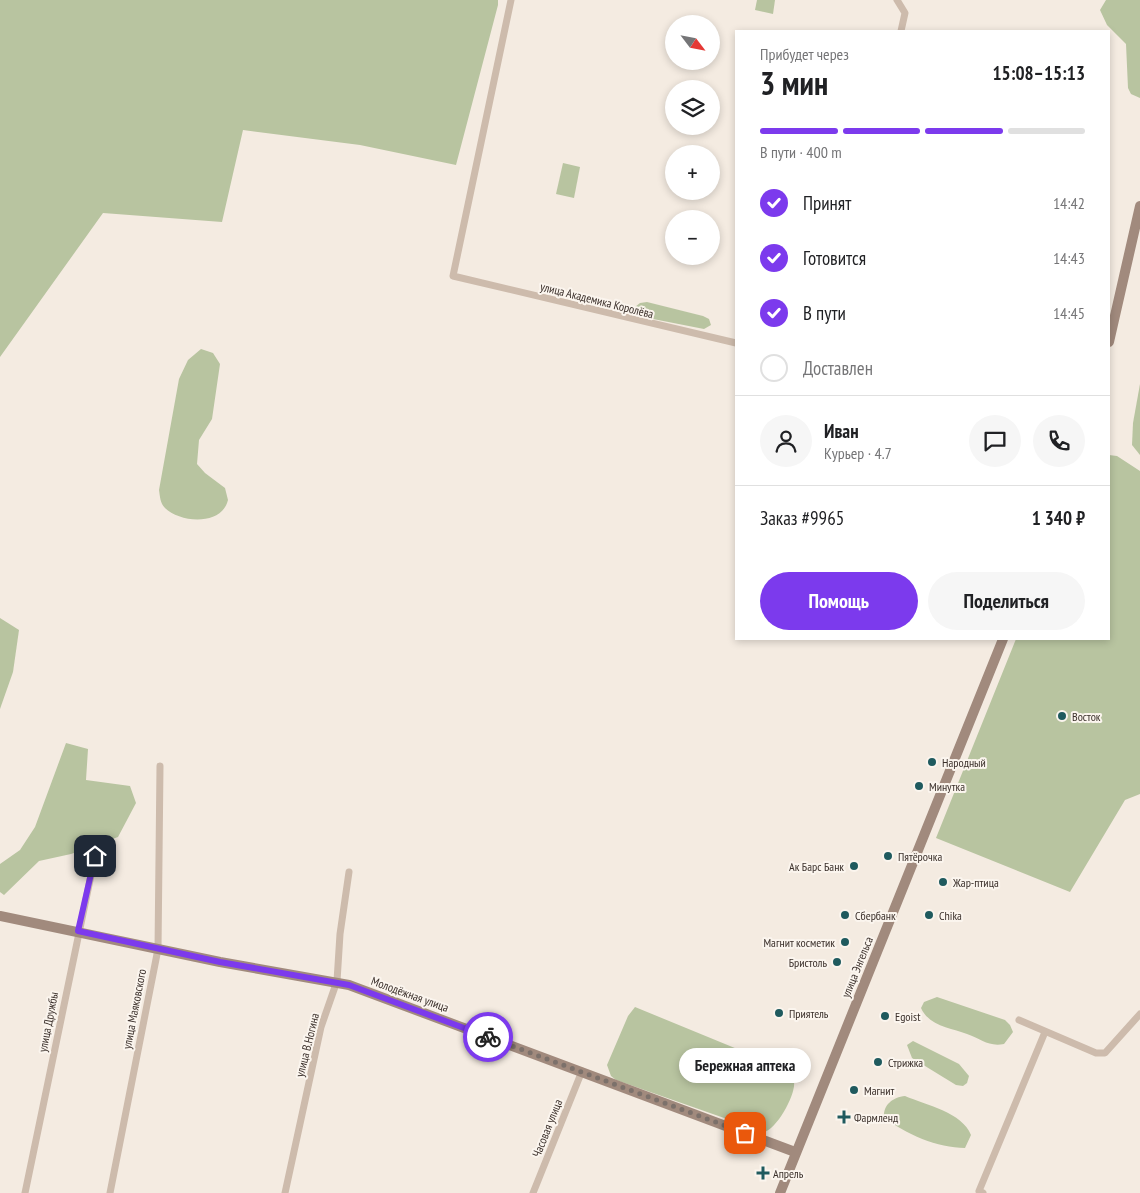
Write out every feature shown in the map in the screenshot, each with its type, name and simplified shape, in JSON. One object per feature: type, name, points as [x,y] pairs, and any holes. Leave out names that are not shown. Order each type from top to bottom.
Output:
[{"type":"main road","points":[[1110,338],[1140,206]]},
{"type":"main road","name":"улица Энгельса","points":[[780,1193],[1003,640]]},
{"type":"main road","name":"Молодёжная улица","points":[[0,916],[158,949],[336,981],[796,1152]]},
{"type":"street","name":"улица Академика Королёва","points":[[511,0],[453,276],[735,343]]},
{"type":"street","points":[[897,0],[905,13],[901,30]]},
{"type":"street","name":"улица Маяковского","points":[[110,1193],[158,949],[160,766]]},
{"type":"street","name":"улица Дружбы","points":[[25,1193],[95,856]]},
{"type":"street","name":"улица В.Ногина","points":[[286,1193],[320,1027],[336,981],[340,934],[349,872]]},
{"type":"street","points":[[1019,1020],[1096,1053],[1105,1053],[1140,1014]]},
{"type":"street","points":[[981,1192],[1045,1032]]},
{"type":"street","name":"Часовая улица","points":[[533,1193],[582,1071]]},
{"type":"green space","points":[[0,0],[498,0],[498,5],[456,165],[360,145],[243,130],[222,222],[103,213],[0,357]]},
{"type":"green space","points":[[757,0],[775,0],[773,14],[755,10]]},
{"type":"green space","points":[[1106,0],[1140,0],[1140,98],[1131,94],[1128,88],[1126,44],[1107,25],[1100,10]]},
{"type":"green space","points":[[563,163],[580,167],[574,198],[556,194]]},
{"type":"green space","points":[[647,302],[703,316],[709,319],[711,325],[704,329],[643,317],[637,314],[635,307],[640,303]]},
{"type":"green space","points":[[201,349],[213,353],[220,364],[212,419],[199,440],[197,464],[205,473],[225,488],[228,500],[218,514],[209,518],[190,519],[180,517],[165,508],[160,499],[159,490],[179,379],[188,360]]},
{"type":"green space","points":[[1140,384],[1140,455],[1132,445],[1133,423]]},
{"type":"green space","name":"Восток","points":[[1110,455],[1117,456],[1140,471],[1140,794],[1125,800],[1070,892],[936,838],[1016,640],[1110,640]]},
{"type":"green space","points":[[0,618],[19,630],[13,672],[0,709]]},
{"type":"green space","points":[[66,743],[88,749],[86,780],[130,786],[136,803],[118,837],[71,854],[39,861],[4,895],[0,892],[0,864],[20,850],[35,827]]},
{"type":"green space","points":[[937,997],[1005,1020],[1013,1032],[1004,1044],[998,1045],[935,1023],[929,1019],[921,1008],[924,1002]]},
{"type":"green space","points":[[635,1007],[781,1067],[791,1075],[794,1087],[789,1102],[780,1118],[764,1132],[616,1080],[611,1076],[607,1065],[628,1016]]},
{"type":"green space","points":[[913,1041],[959,1064],[969,1076],[967,1083],[963,1086],[956,1085],[912,1058],[907,1045]]},
{"type":"green space","points":[[905,1096],[942,1110],[960,1120],[971,1135],[965,1148],[944,1146],[922,1139],[884,1117],[885,1109],[890,1102]]},
{"type":"way so far","points":[[488,1037],[557,1061],[745,1133]]},
{"type":"place","name":"Восток","points":[[1062,716]]},
{"type":"place","name":"Народный","points":[[932,762]]},
{"type":"place","name":"Минутка","points":[[919,786]]},
{"type":"place","name":"Пятёрочка","points":[[888,856]]},
{"type":"place","name":"Ак Барс Банк","points":[[854,866]]},
{"type":"place","name":"Жар-птица","points":[[943,882]]},
{"type":"place","name":"Сбербанк","points":[[845,915]]},
{"type":"place","name":"Chika","points":[[929,915]]},
{"type":"place","name":"Магнит косметик","points":[[845,942]]},
{"type":"place","name":"Бристоль","points":[[837,962]]},
{"type":"place","name":"Приятель","points":[[779,1013]]},
{"type":"place","name":"Egoist","points":[[885,1016]]},
{"type":"place","name":"Стрижка","points":[[878,1062]]},
{"type":"place","name":"Магнит","points":[[854,1090]]},
{"type":"place","name":"Фармленд","points":[[844,1117]]},
{"type":"place","name":"Бережная аптека","points":[[745,1133]]},
{"type":"place","name":"Апрель","points":[[763,1173]]},
{"type":"route","points":[[95,856],[78,931],[220,962],[336,981],[488,1037]]}]
